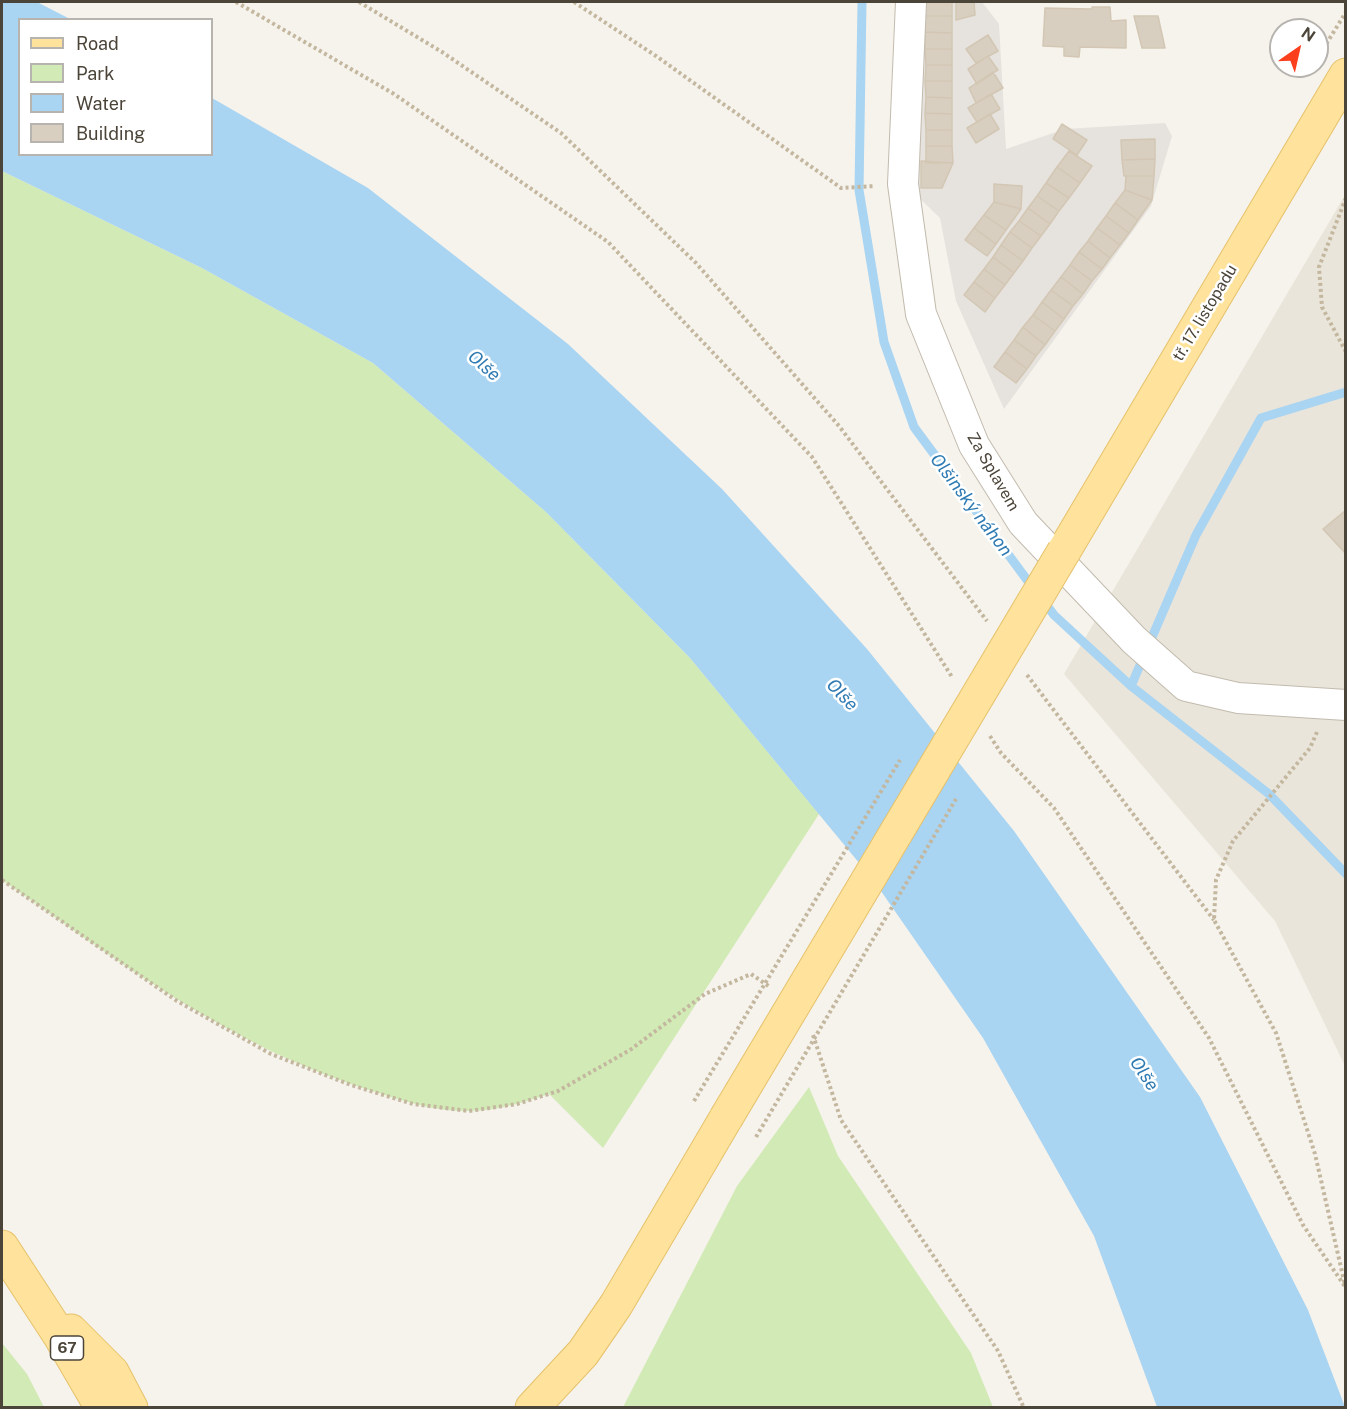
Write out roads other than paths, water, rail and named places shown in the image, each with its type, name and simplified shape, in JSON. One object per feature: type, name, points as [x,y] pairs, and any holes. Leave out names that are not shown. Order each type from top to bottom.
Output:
[{"type":"main road","name":"tř. 17. listopadu","points":[[532,1407],[583,1353],[616,1305],[1346,75]]},
{"type":"main road","name":"67","points":[[2,1247],[60,1335],[102,1407]]},
{"type":"main road","points":[[30,1290],[112,1372],[131,1407]]},
{"type":"street","name":"Za Splavem","points":[[911,2],[903,184],[921,314],[974,446],[1023,523],[1134,640],[1186,686],[1238,698],[1337,704]]},
{"type":"water","name":"Olše","points":[[2,2],[37,2],[68,18],[18,18],[18,156],[213,156],[213,99],[368,188],[568,344],[722,489],[867,649],[1014,831],[1200,1097],[1308,1310],[1345,1407],[1157,1407],[1094,1236],[983,1038],[874,881],[690,658],[546,512],[373,363],[202,268],[2,171]]},
{"type":"waterway","name":"Olšinský náhon","points":[[862,2],[859,190],[884,342],[914,427],[1033,588]]},
{"type":"waterway","points":[[1131,686],[1196,535],[1261,418],[1346,392]]},
{"type":"waterway","name":"Olšinský náhon","points":[[1042,599],[1054,615],[1131,686],[1269,794],[1346,874]]}]
